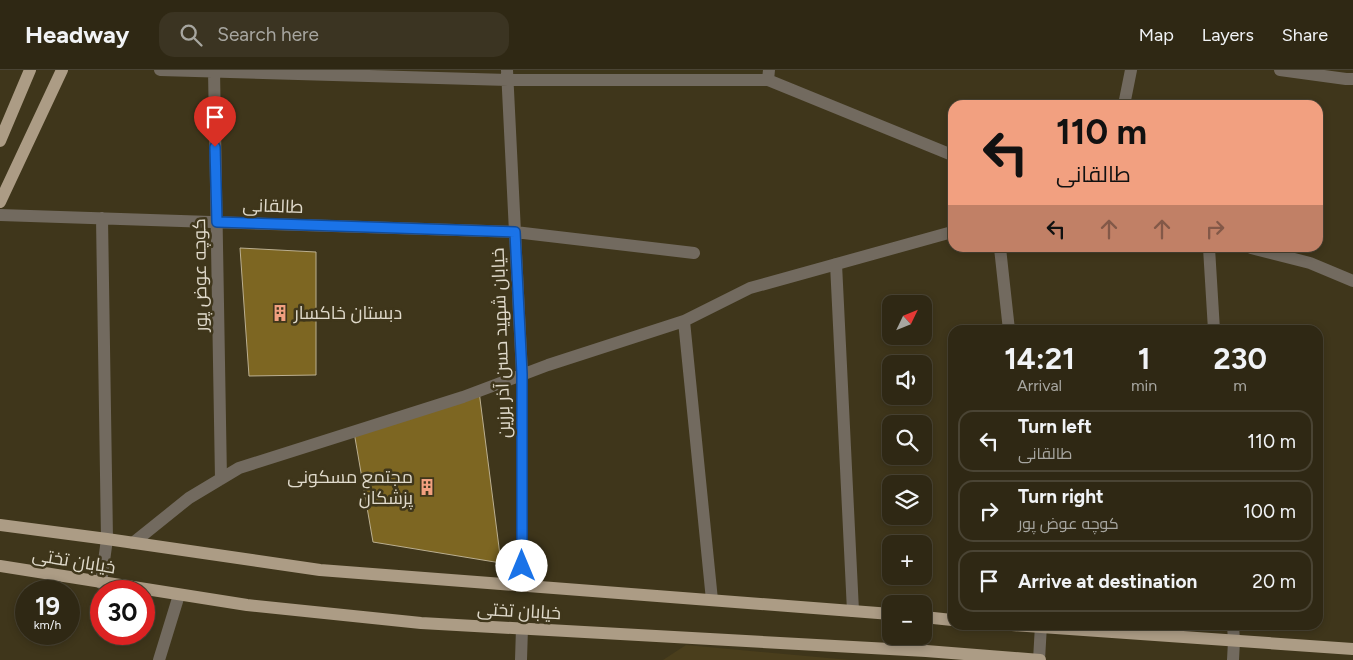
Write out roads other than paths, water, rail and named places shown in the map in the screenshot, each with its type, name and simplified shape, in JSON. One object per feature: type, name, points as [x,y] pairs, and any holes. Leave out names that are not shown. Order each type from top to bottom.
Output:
[{"type":"main road","points":[[0,140],[30,70]]},
{"type":"main road","points":[[0,202],[62,70]]},
{"type":"main road","name":"خیابان تختی","points":[[0,525],[320,570],[882,613]]},
{"type":"main road","name":"خیابان تختی","points":[[0,566],[90,581]]},
{"type":"main road","name":"خیابان تختی","points":[[155,591],[247,605],[421,623],[926,651],[1039,660]]},
{"type":"main road","points":[[932,618],[948,620]]},
{"type":"main road","points":[[1092,630],[1353,649]]},
{"type":"street","points":[[160,70],[508,75],[768,75],[948,153]]},
{"type":"street","points":[[1125,100],[1130,70]]},
{"type":"street","points":[[1280,70],[1346,80],[1353,79]]},
{"type":"street","name":"کوچه عوض پور","points":[[214,71],[221,479]]},
{"type":"street","name":"خیابان شهید حسن آذر برزین","points":[[508,75],[522,374],[522,585]]},
{"type":"street","name":"طالقانی","points":[[0,215],[515,232],[694,252]]},
{"type":"street","points":[[102,218],[108,539],[102,580]]},
{"type":"street","points":[[133,543],[190,498],[239,468],[463,397],[522,374],[684,321],[750,288],[948,233]]},
{"type":"street","points":[[1000,252],[1008,325]]},
{"type":"street","points":[[1209,252],[1214,325]]},
{"type":"street","points":[[1268,252],[1310,262],[1353,281]]},
{"type":"street","points":[[836,264],[853,611]]},
{"type":"street","points":[[684,321],[712,600]]},
{"type":"street","points":[[159,660],[179,595]]},
{"type":"street","points":[[520,660],[522,628]]},
{"type":"street","points":[[1039,660],[1041,630]]},
{"type":"street","points":[[1233,630],[1233,660]]},
{"type":"place","name":"دبستان خاکسار","points":[[280,313]]},
{"type":"place","name":"مجتمع مسکونی پزشکان","points":[[427,487]]}]
